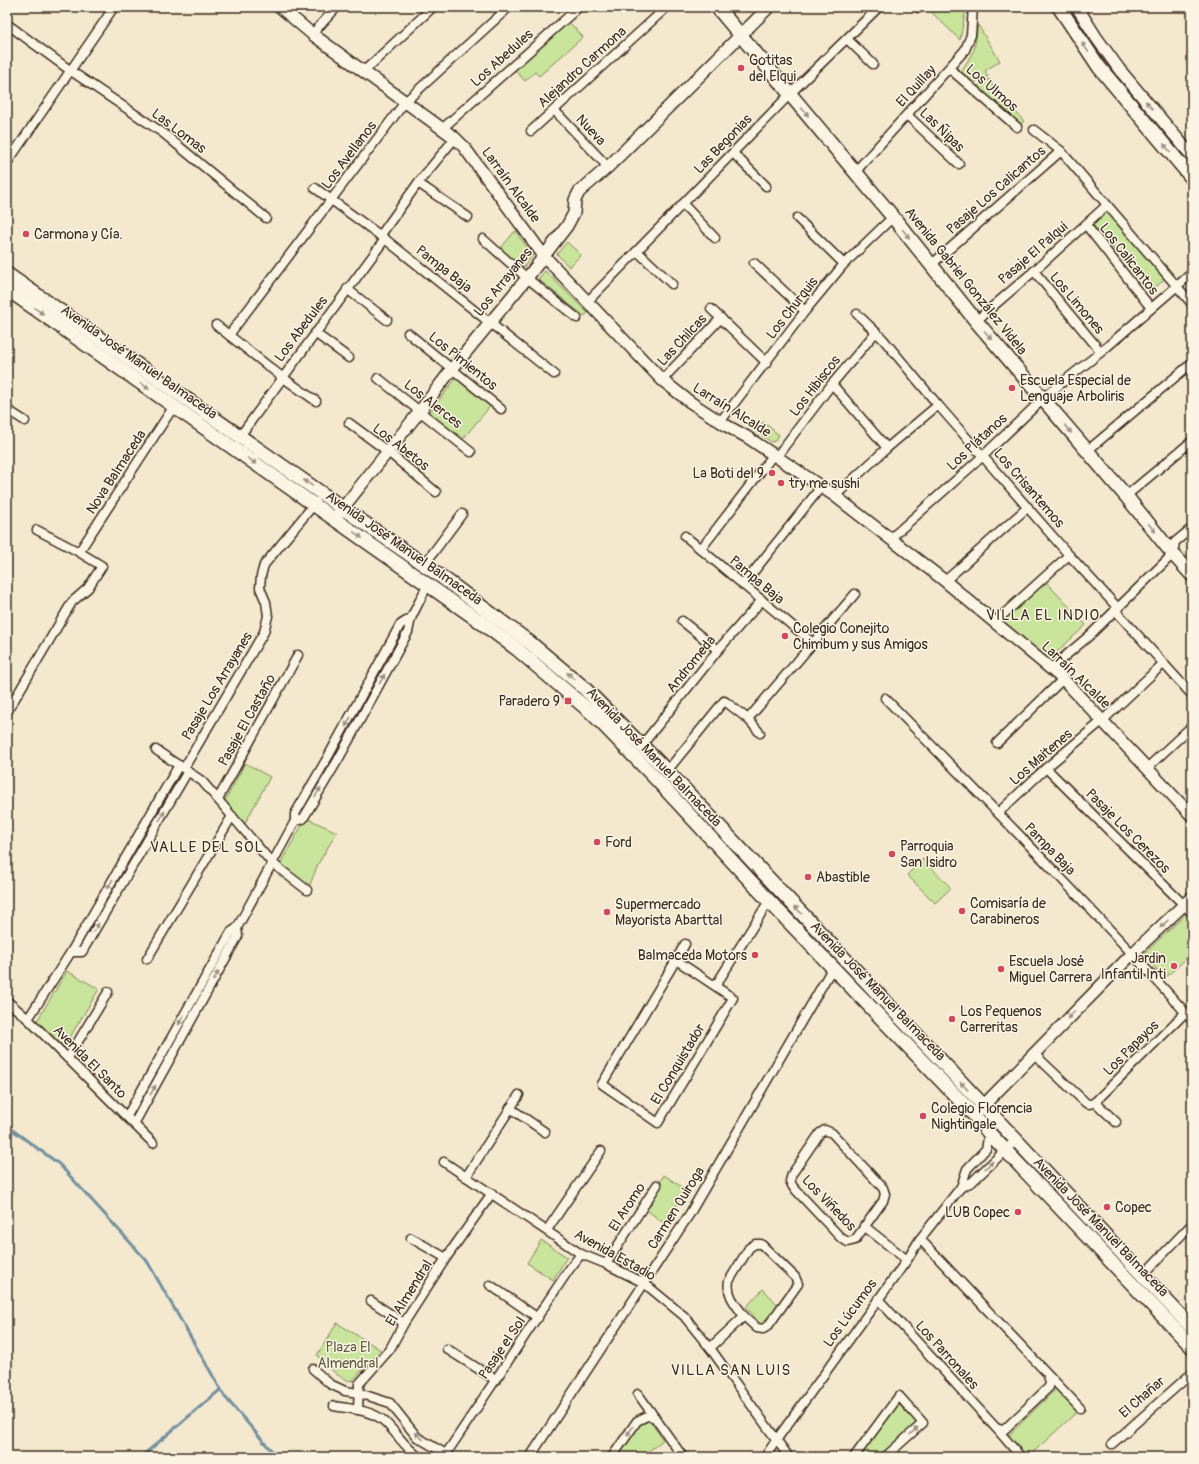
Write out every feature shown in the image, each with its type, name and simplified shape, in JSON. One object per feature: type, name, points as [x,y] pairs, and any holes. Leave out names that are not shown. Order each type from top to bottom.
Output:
[{"type":"main road","name":"Avenida Gabriel González Videla","points":[[717,7],[893,217],[976,321],[1192,575]]},
{"type":"main road","points":[[1059,7],[1099,67],[1192,178]]},
{"type":"main road","name":"Avenida José Manuel Balmaceda","points":[[7,274],[424,565],[488,611],[558,665],[583,687],[667,771],[978,1110],[989,1132],[1005,1150],[1191,1345]]},
{"type":"main road","name":"Avenida José Manuel Balmaceda","points":[[7,289],[428,584],[517,649],[593,714],[658,781],[769,901],[833,966],[978,1110],[1016,1140],[1192,1328]]},
{"type":"street","points":[[7,163],[114,7]]},
{"type":"street","name":"Larraín Alcalde","points":[[280,7],[312,34],[455,138],[464,147],[544,256],[662,380],[690,402],[775,455],[835,496],[891,538],[1052,668],[1192,814]]},
{"type":"street","points":[[312,34],[337,7]]},
{"type":"street","points":[[363,72],[433,7]]},
{"type":"street","name":"Los Avellanos","points":[[229,335],[405,102],[509,7]]},
{"type":"street","name":"Los Abedules","points":[[443,128],[579,7]]},
{"type":"street","name":"Alejandro Carmona","points":[[531,131],[668,7]]},
{"type":"street","name":"Los Arrayanes","points":[[335,519],[387,451],[490,321],[527,278],[567,226],[574,213],[575,200],[579,192],[608,167],[770,7]]},
{"type":"street","name":"Las Begonias","points":[[588,301],[790,94],[879,7]]},
{"type":"street","name":"El Quillay","points":[[855,172],[966,50],[971,35],[973,7]]},
{"type":"street","points":[[1078,7],[1096,37],[1119,69],[1192,156]]},
{"type":"street","points":[[7,24],[71,71]]},
{"type":"street","points":[[847,39],[873,64]]},
{"type":"street","name":"Los Ulmos","points":[[950,68],[1017,127]]},
{"type":"street","name":"Las Lomas","points":[[71,71],[163,133],[266,218]]},
{"type":"street","name":"Nueva","points":[[554,110],[608,167]]},
{"type":"street","name":"Las Ñipas","points":[[907,115],[959,164]]},
{"type":"street","name":"Pasaje Los Calicantos","points":[[1034,130],[1061,151],[1107,205]]},
{"type":"street","name":"Los Abedules","points":[[240,436],[347,289],[418,183],[455,138]]},
{"type":"street","name":"Pasaje Los Calicantos","points":[[931,265],[1061,151]]},
{"type":"street","points":[[733,153],[766,186]]},
{"type":"street","points":[[418,183],[468,217]]},
{"type":"street","name":"Pampa Baja","points":[[315,188],[382,237],[490,321],[554,374]]},
{"type":"street","points":[[683,204],[715,238]]},
{"type":"street","name":"Pasaje El Palqui","points":[[976,321],[1107,205]]},
{"type":"street","name":"Los Calicantos","points":[[1107,205],[1192,304]]},
{"type":"street","name":"Los Churquis","points":[[720,422],[767,363],[805,311],[844,264],[893,217]]},
{"type":"street","points":[[797,218],[844,264]]},
{"type":"street","name":"Los Calicantos","points":[[1086,225],[1151,308]]},
{"type":"street","points":[[483,240],[577,318]]},
{"type":"street","points":[[637,251],[672,284]]},
{"type":"street","points":[[754,263],[805,311]]},
{"type":"street","name":"Los Limones","points":[[1034,271],[1101,352]]},
{"type":"street","name":"Los Plátanos","points":[[891,538],[983,456],[1043,399],[1101,352],[1192,273]]},
{"type":"street","points":[[347,289],[387,320]]},
{"type":"street","points":[[711,309],[767,363]]},
{"type":"street","name":"Los Crisantemos","points":[[857,314],[876,332],[901,360],[938,405],[1192,695]]},
{"type":"street","name":"Las Chilcas","points":[[662,380],[720,318]]},
{"type":"street","points":[[216,325],[282,377],[316,400]]},
{"type":"street","name":"Los Hibiscos","points":[[701,549],[832,384],[876,332]]},
{"type":"street","points":[[315,333],[349,358]]},
{"type":"street","name":"Los Pimientos","points":[[408,333],[501,409]]},
{"type":"street","points":[[1087,451],[1192,363]]},
{"type":"street","name":"Los Alerces","points":[[378,378],[471,452]]},
{"type":"street","points":[[832,384],[887,448]]},
{"type":"street","points":[[835,496],[887,448],[938,405]]},
{"type":"street","name":"Nova Balmaceda","points":[[79,552],[174,406]]},
{"type":"street","points":[[7,411],[8,410],[25,421]]},
{"type":"street","name":"Los Abetos","points":[[349,423],[387,451],[436,492]]},
{"type":"street","points":[[1126,496],[1192,441]]},
{"type":"street","points":[[744,585],[821,487]]},
{"type":"street","name":"Pasaje Los Arrayanes","points":[[71,952],[82,952],[130,869],[184,768],[264,632],[268,616],[266,602],[260,588],[260,576],[264,566],[323,494]]},
{"type":"street","points":[[945,581],[1028,507]]},
{"type":"street","points":[[424,565],[462,514]]},
{"type":"street","points":[[1052,668],[1090,636],[1173,554],[1175,542],[1192,528]]},
{"type":"street","points":[[7,712],[72,602],[88,588],[102,566],[37,530]]},
{"type":"street","name":"Pampa Baja","points":[[685,536],[813,643]]},
{"type":"street","points":[[995,622],[1069,555]]},
{"type":"street","points":[[295,821],[303,819],[338,760],[408,632],[411,618],[428,584]]},
{"type":"street","points":[[748,719],[855,594]]},
{"type":"street","name":"Andromeda","points":[[642,745],[718,650],[762,600]]},
{"type":"street","points":[[127,1116],[231,932],[237,928],[295,821],[295,814],[400,625],[411,618]]},
{"type":"street","points":[[682,621],[718,650]]},
{"type":"street","name":"Pasaje El Castaño","points":[[218,799],[298,654]]},
{"type":"street","name":"Los Maitenes","points":[[998,813],[1046,768],[1102,721],[1164,663]]},
{"type":"street","points":[[997,743],[1063,679]]},
{"type":"street","points":[[363,694],[372,698]]},
{"type":"street","name":"Pampa Baja","points":[[885,698],[998,813],[1132,954],[1192,1020]]},
{"type":"street","points":[[667,771],[724,702],[748,719],[760,733]]},
{"type":"street","points":[[1148,768],[1192,726]]},
{"type":"street","points":[[156,750],[202,781],[272,863],[307,890]]},
{"type":"street","points":[[329,755],[338,760]]},
{"type":"street","name":"Pasaje Los Arrayanes","points":[[28,1019],[71,952],[122,863],[184,768]]},
{"type":"street","name":"Pasaje Los Cerezos","points":[[1046,768],[1188,901],[1192,913]]},
{"type":"street","points":[[147,959],[232,816]]},
{"type":"street","points":[[122,863],[130,869]]},
{"type":"street","points":[[716,985],[769,901]]},
{"type":"street","points":[[978,1110],[1132,954],[1188,901]]},
{"type":"street","points":[[134,1124],[238,936],[237,928]]},
{"type":"street","name":"El Conquistador","points":[[676,960],[716,985],[733,998],[658,1123],[602,1084],[685,944]]},
{"type":"street","name":"Carmen Quiroga","points":[[530,1457],[689,1215],[833,966]]},
{"type":"street","points":[[198,990],[206,995]]},
{"type":"street","points":[[68,1058],[108,992]]},
{"type":"street","name":"Avenida El Santo","points":[[7,1001],[28,1019],[153,1142]]},
{"type":"street","name":"Los Papayos","points":[[1095,1102],[1185,1013]]},
{"type":"street","points":[[163,1052],[171,1058]]},
{"type":"street","points":[[1033,1053],[1086,1103],[1089,1104],[1095,1102],[1116,1122]]},
{"type":"street","points":[[466,1177],[519,1095]]},
{"type":"street","points":[[510,1108],[545,1132]]},
{"type":"street","name":"Los Viñedos","points":[[825,1130],[832,1133],[883,1188],[885,1194],[883,1201],[864,1226],[855,1240],[848,1242],[841,1238],[793,1187],[790,1181],[792,1174],[820,1133],[825,1130]]},
{"type":"street","name":"Los Lúcumos","points":[[765,1457],[907,1260],[920,1239],[960,1187],[967,1169],[986,1149],[989,1132]]},
{"type":"street","name":"Los Lúcumos","points":[[960,1187],[972,1182],[1016,1140]]},
{"type":"street","points":[[546,1230],[601,1151]]},
{"type":"street","name":"Avenida Estadio","points":[[444,1162],[581,1254],[606,1264],[644,1283],[684,1316],[710,1348],[789,1457]]},
{"type":"street","name":"El Aromo","points":[[606,1264],[657,1185]]},
{"type":"street","name":"El Almendral","points":[[358,1410],[359,1384],[387,1354],[404,1323],[446,1258],[492,1193]]},
{"type":"street","name":"Los Viñedos","points":[[864,1226],[907,1260]]},
{"type":"street","points":[[1143,1275],[1192,1226]]},
{"type":"street","points":[[411,1238],[446,1258]]},
{"type":"street","points":[[920,1239],[1048,1376],[1080,1408]]},
{"type":"street","points":[[755,1244],[761,1244],[795,1277],[798,1284],[768,1326],[763,1329],[757,1328],[744,1316],[729,1293],[729,1281],[749,1248],[755,1244]]},
{"type":"street","name":"Pasaje el Sol","points":[[447,1456],[568,1271],[581,1254]]},
{"type":"street","points":[[490,1285],[538,1318]]},
{"type":"street","name":"Los Parronales","points":[[878,1299],[1021,1457]]},
{"type":"street","points":[[371,1301],[404,1323]]},
{"type":"street","points":[[710,1348],[744,1316]]},
{"type":"street","points":[[447,1349],[496,1380]]},
{"type":"street","points":[[313,1369],[330,1384],[345,1391],[359,1393],[390,1403],[417,1437],[447,1456]]},
{"type":"street","name":"El Chañar","points":[[1112,1444],[1192,1373]]},
{"type":"street","points":[[996,1428],[1002,1430],[1005,1429],[1049,1387],[1050,1382],[1048,1376]]},
{"type":"street","points":[[638,1394],[682,1457]]},
{"type":"street","points":[[854,1457],[899,1396],[923,1423],[886,1457]]},
{"type":"street","points":[[334,1406],[374,1414],[384,1421],[409,1451],[419,1457]]},
{"type":"street","points":[[612,1457],[637,1421],[647,1416],[654,1417]]},
{"type":"green space","points":[[926,7],[966,8],[960,40]]},
{"type":"green space","points":[[569,22],[583,37],[539,76],[535,72],[525,81],[515,70]]},
{"type":"green space","points":[[978,25],[1000,61],[985,71],[988,76],[974,83],[961,72],[974,50]]},
{"type":"green space","points":[[989,79],[1008,110],[1013,109],[1024,121],[1019,127],[976,87]]},
{"type":"green space","points":[[1107,212],[1166,278],[1150,292],[1093,225]]},
{"type":"green space","points":[[515,231],[533,255],[524,267],[500,249]]},
{"type":"green space","points":[[567,242],[581,255],[569,267],[557,254]]},
{"type":"green space","points":[[545,271],[588,313],[584,316],[538,279]]},
{"type":"green space","points":[[457,377],[491,405],[463,439],[429,413]]},
{"type":"green space","points":[[763,422],[779,435],[775,441],[771,442],[756,431]]},
{"type":"green space","points":[[1046,582],[1086,625],[1048,660],[1002,621]]},
{"type":"green space","points":[[245,763],[270,777],[244,825],[225,801]]},
{"type":"green space","points":[[306,818],[337,832],[318,864],[309,887],[280,864]]},
{"type":"green space","points":[[923,859],[951,888],[935,903],[907,875]]},
{"type":"green space","points":[[1192,908],[1192,953],[1165,978],[1145,957],[1145,953]]},
{"type":"green space","points":[[67,971],[99,989],[64,1047],[37,1021]]},
{"type":"green space","points":[[664,1175],[686,1190],[665,1224],[644,1208]]},
{"type":"green space","points":[[541,1240],[567,1257],[553,1280],[527,1263]]},
{"type":"green space","points":[[763,1289],[778,1305],[761,1325],[746,1307]]},
{"type":"green space","name":"Plaza El Almendral","points":[[337,1323],[381,1350],[352,1381],[337,1375],[317,1355]]},
{"type":"green space","points":[[1057,1388],[1078,1411],[1028,1457],[1026,1457],[1008,1436]]},
{"type":"green space","points":[[898,1404],[917,1423],[881,1457],[860,1457]]},
{"type":"green space","points":[[650,1421],[663,1440],[641,1457],[616,1457],[640,1423]]},
{"type":"waterway","points":[[7,1126],[59,1164],[147,1261],[225,1397],[277,1457]]},
{"type":"waterway","points":[[141,1457],[221,1389]]},
{"type":"place","name":"Gotitas del Elqui","points":[[741,68]]},
{"type":"place","name":"Carmona y Cía.","points":[[26,234]]},
{"type":"place","name":"Escuela Especial de Lenguaje Arboliris","points":[[1012,388]]},
{"type":"place","name":"La Boti del 9","points":[[772,473]]},
{"type":"place","name":"try me sushi","points":[[781,483]]},
{"type":"place","name":"Colegio Conejito Chimbum y sus Amigos","points":[[785,636]]},
{"type":"place","name":"Paradero 9","points":[[568,701]]},
{"type":"place","name":"Ford","points":[[597,842]]},
{"type":"place","name":"Parroquia San Isidro","points":[[892,854]]},
{"type":"place","name":"Abastible","points":[[808,877]]},
{"type":"place","name":"Comisaría de Carabineros","points":[[962,911]]},
{"type":"place","name":"Supermercado Mayorista Abarttal","points":[[607,912]]},
{"type":"place","name":"Balmaceda Motors","points":[[755,955]]},
{"type":"place","name":"Jardin Infantil Inti","points":[[1174,966]]},
{"type":"place","name":"Escuela José Miguel Carrera","points":[[1001,969]]},
{"type":"place","name":"Los Pequenos Carreritas","points":[[952,1019]]},
{"type":"place","name":"Colegio Florencia Nightingale","points":[[923,1116]]},
{"type":"place","name":"Copec","points":[[1107,1207]]},
{"type":"place","name":"LUB Copec","points":[[1018,1212]]},
{"type":"district","name":"VILLA EL INDIO","points":[[1043,615]]},
{"type":"district","name":"VALLE DEL SOL","points":[[207,847]]},
{"type":"district","name":"VILLA SAN LUIS","points":[[731,1370]]}]
